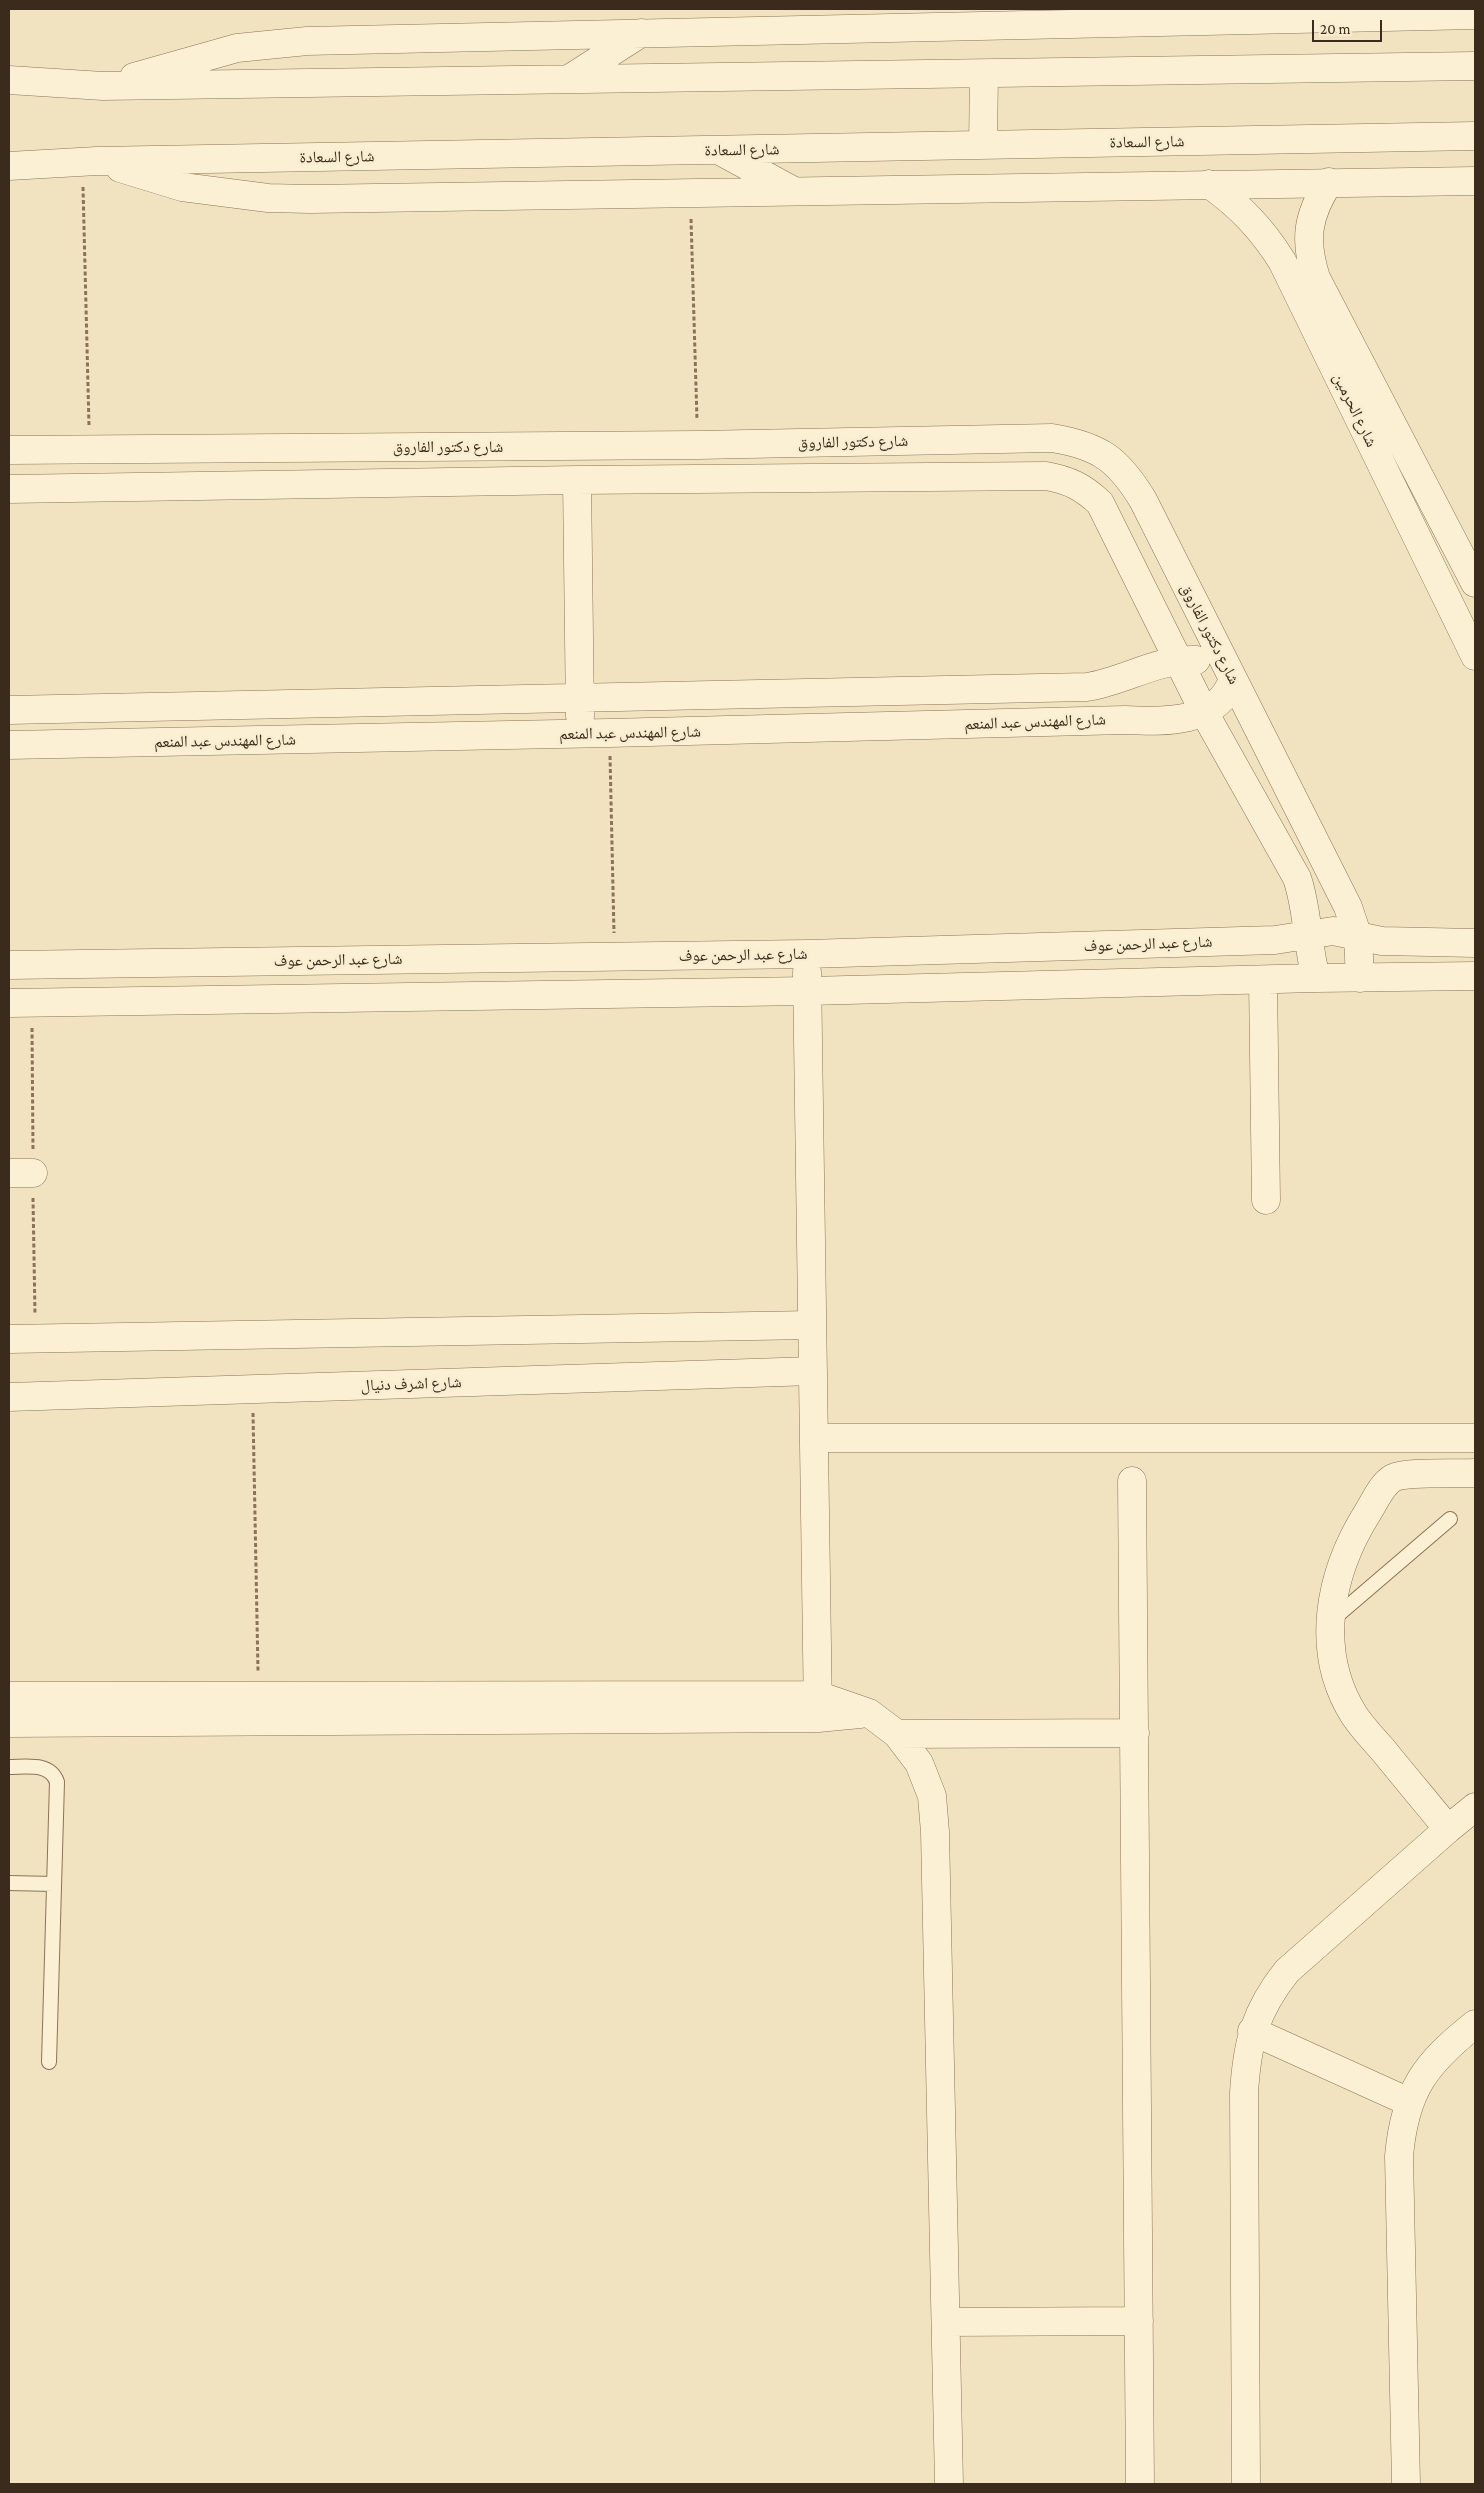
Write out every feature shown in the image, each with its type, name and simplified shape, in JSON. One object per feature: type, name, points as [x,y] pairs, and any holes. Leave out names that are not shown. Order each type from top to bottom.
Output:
[{"type":"street","points":[[103,86],[203,56],[272,43],[641,33],[1103,15],[1475,15]]},
{"type":"street","points":[[568,80],[641,33]]},
{"type":"street","points":[[9,80],[52,85],[103,86],[1475,66]]},
{"type":"street","points":[[983,145],[984,74]]},
{"type":"street","name":"شارع السعادة","points":[[9,166],[89,161],[1475,136]]},
{"type":"street","points":[[719,150],[793,191]]},
{"type":"street","points":[[89,161],[182,187],[268,198],[1475,181]]},
{"type":"street","name":"شارع الحرمين","points":[[1329,182],[1318,199],[1310,218],[1310,259],[1316,278],[1475,584]]},
{"type":"street","name":"شارع الحرمين","points":[[1209,184],[1251,218],[1282,261],[1475,656]]},
{"type":"street","points":[[1046,476],[1052,438]]},
{"type":"street","name":"شارع دكتور الفاروق","points":[[9,450],[698,445],[1052,438],[1081,443],[1107,456],[1128,475],[1348,907],[1358,937],[1360,978]]},
{"type":"street","name":"شارع دكتور الفاروق","points":[[9,489],[577,480],[1046,476],[1067,480],[1085,489],[1100,503],[1204,712],[1297,878],[1303,896],[1316,978]]},
{"type":"street","points":[[577,480],[580,734]]},
{"type":"street","name":"شارع المهندس عبد المنعم","points":[[9,710],[1087,687],[1106,684],[1141,669],[1179,660],[1202,660],[1229,671],[1223,699],[1214,707],[1189,717],[1159,721],[1125,720],[580,734],[9,745]]},
{"type":"street","name":"شارع عبد الرحمن عوف","points":[[9,965],[807,954],[1258,941],[1333,932],[1398,942],[1475,943]]},
{"type":"street","points":[[807,954],[817,1706]]},
{"type":"street","points":[[9,1003],[808,990],[1475,976]]},
{"type":"street","points":[[1263,980],[1266,1200]]},
{"type":"street","points":[[9,1339],[812,1326]]},
{"type":"street","name":"شارع اشرف دنيال","points":[[9,1397],[813,1371]]},
{"type":"street","points":[[814,1438],[1475,1438]]},
{"type":"street","points":[[1448,1829],[1354,1715],[1340,1686],[1334,1662],[1330,1622],[1334,1589],[1344,1558],[1357,1529],[1386,1484],[1400,1475],[1475,1473]]},
{"type":"street","points":[[1132,1481],[1140,2484]]},
{"type":"street","points":[[9,1696],[258,1696],[817,1706],[869,1713],[897,1734],[919,1763],[932,1796],[935,1832],[949,2484]]},
{"type":"street","points":[[9,1723],[817,1706]]},
{"type":"street","points":[[897,1734],[1135,1733]]},
{"type":"street","points":[[1246,2484],[1244,2093],[1246,2064],[1252,2031],[1271,1991],[1287,1971],[1448,1829],[1475,1808]]},
{"type":"street","points":[[1406,2484],[1399,2156],[1402,2130],[1409,2102],[1424,2074],[1446,2048],[1475,2024]]},
{"type":"street","points":[[1252,2031],[1409,2102]]},
{"type":"street","points":[[946,2322],[1139,2321]]},
{"type":"lane","points":[[1330,1622],[1450,1519]]},
{"type":"lane","points":[[9,1767],[41,1767],[48,1770],[55,1778],[50,2062]]},
{"type":"lane","points":[[9,1883],[54,1884]]},
{"type":"path","points":[[89,161],[89,450]]},
{"type":"path","points":[[690,193],[698,445]]},
{"type":"path","points":[[609,733],[615,956]]},
{"type":"path","points":[[252,1390],[258,1696]]}]
